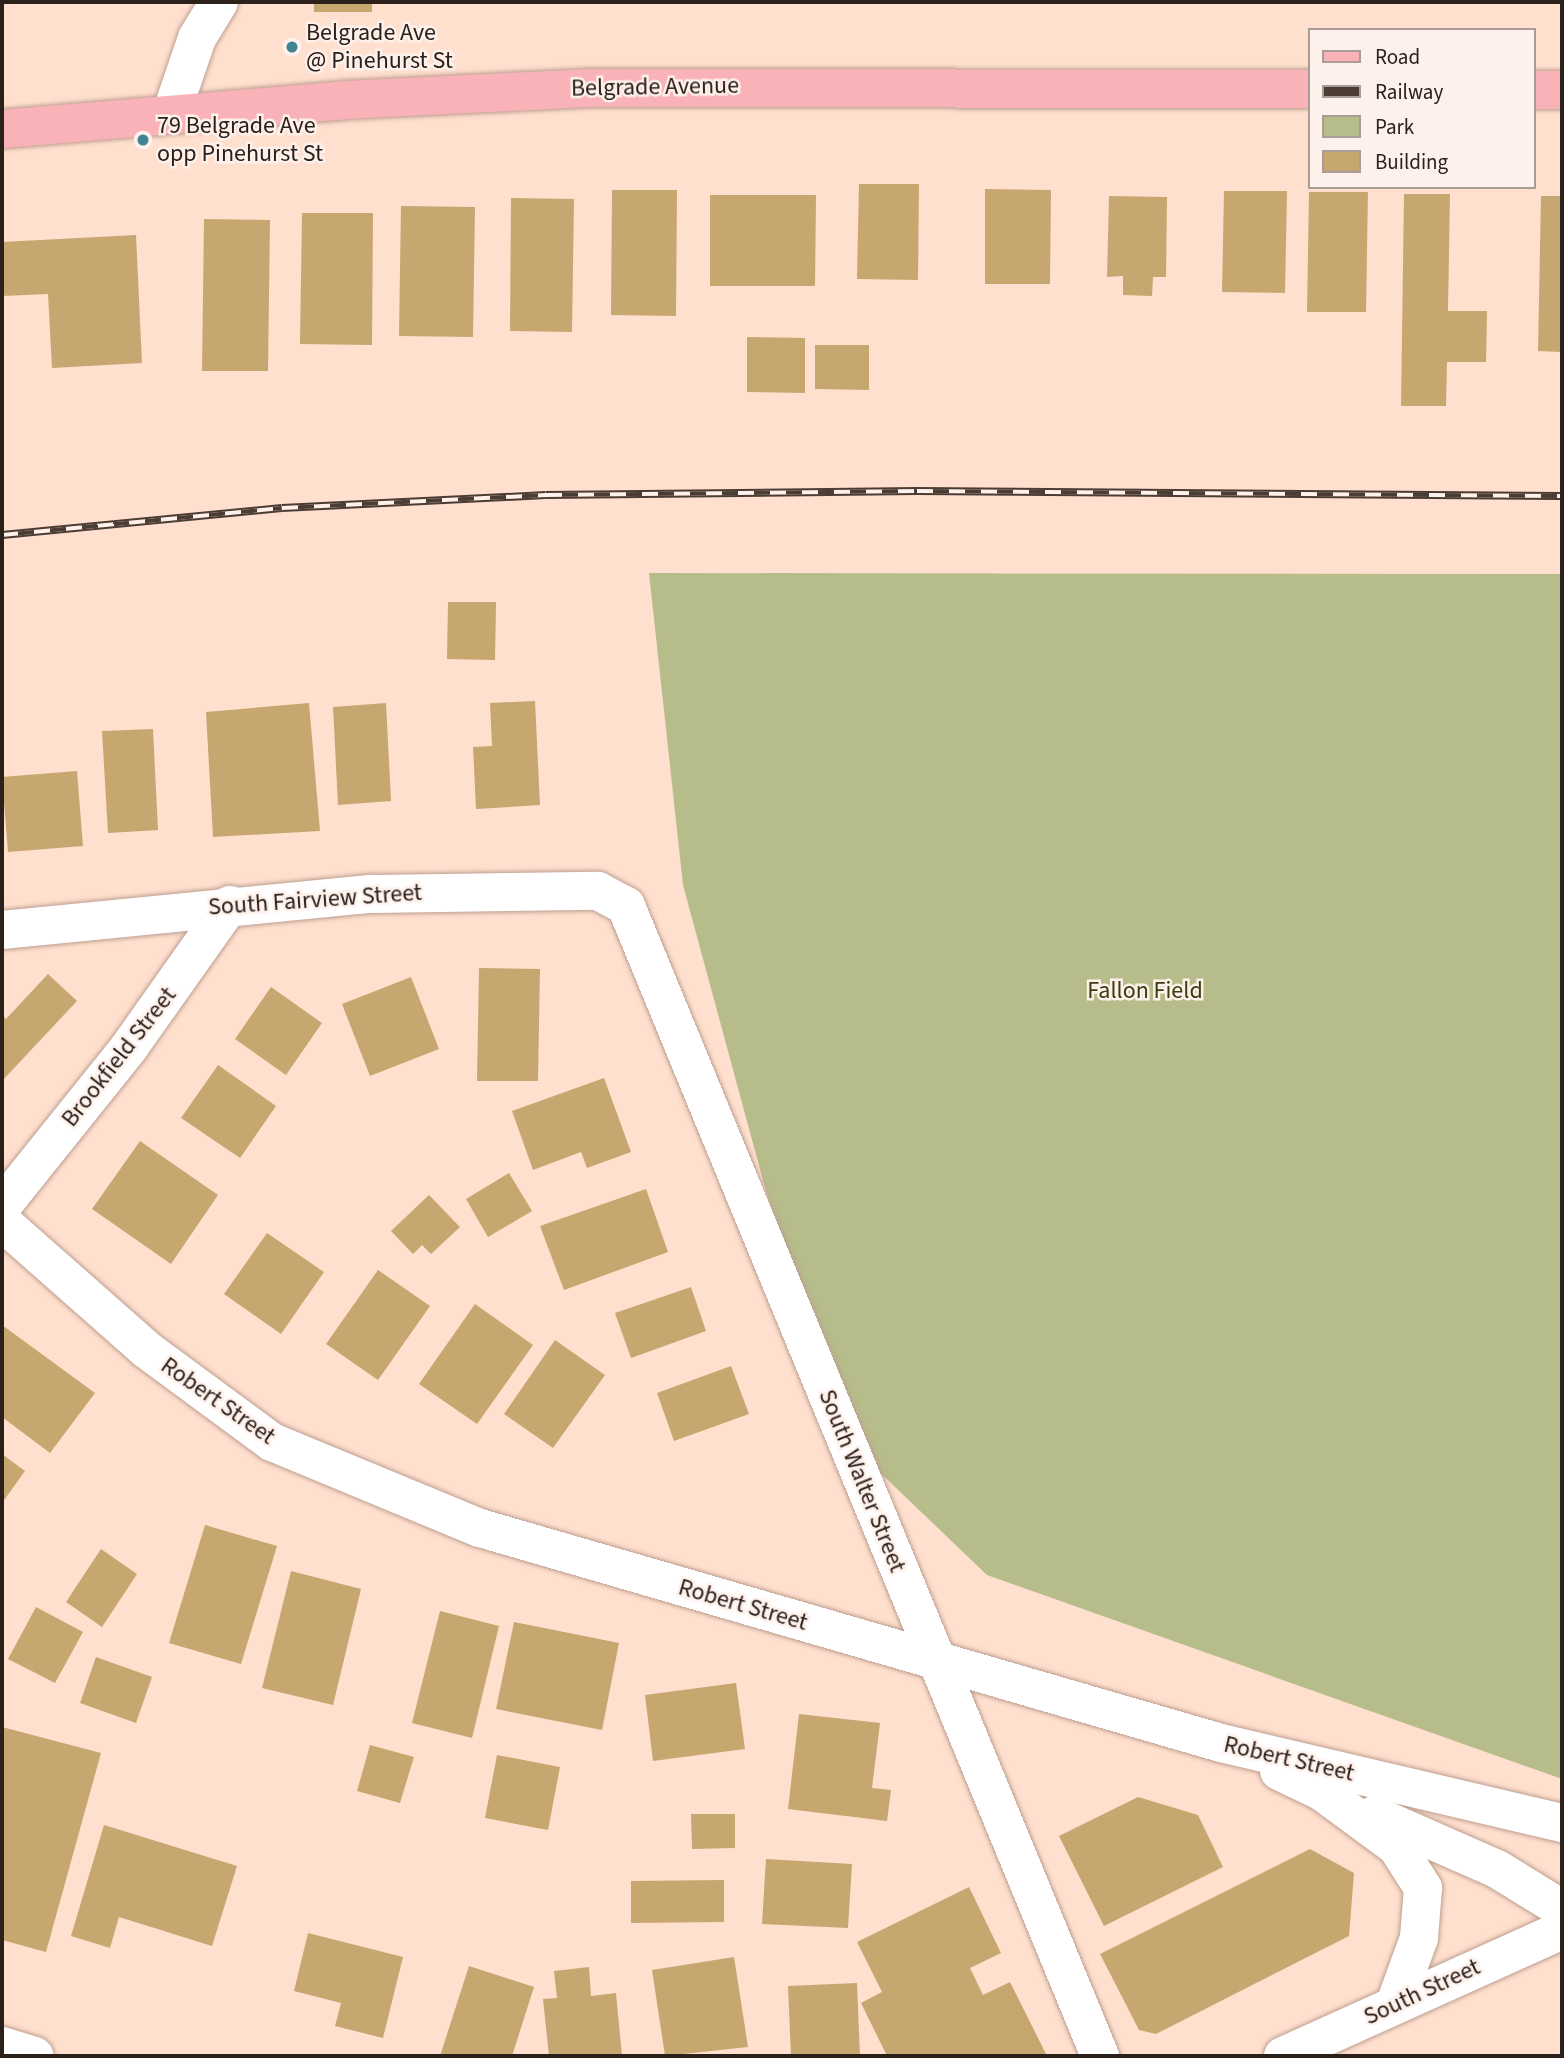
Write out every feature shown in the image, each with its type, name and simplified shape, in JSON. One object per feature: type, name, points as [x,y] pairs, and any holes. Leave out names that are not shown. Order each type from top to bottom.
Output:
[{"type":"main road","name":"Belgrade Avenue","points":[[2,129],[171,114],[589,88],[1308,89]]},
{"type":"main road","points":[[1536,90],[1562,90]]},
{"type":"street","points":[[171,114],[197,38],[219,2]]},
{"type":"street","name":"South Fairview Street","points":[[2,930],[230,905],[494,890],[598,891],[626,906]]},
{"type":"street","name":"Brookfield Street","points":[[2,1206],[130,1045],[230,905]]},
{"type":"street","name":"South Walter Street","points":[[626,906],[1100,2056]]},
{"type":"street","name":"Robert Street","points":[[2,1222],[147,1350],[272,1442],[480,1528],[1221,1743],[1562,1824]]},
{"type":"street","points":[[1221,1743],[1321,1791],[1397,1847],[1423,1888],[1419,1938],[1395,2004]]},
{"type":"street","name":"Robert Street","points":[[1321,1791],[1497,1869],[1562,1909]]},
{"type":"street","name":"South Street","points":[[1283,2056],[1562,1930]]},
{"type":"street","points":[[2,2046],[34,2056]]},
{"type":"green space","name":"Fallon Field","points":[[649,573],[1562,574],[1562,1779],[987,1575],[848,1442],[764,1184],[683,885]]},
{"type":"building","points":[[314,2],[372,2],[372,12],[314,12]]},
{"type":"building","points":[[859,184],[919,184],[918,280],[857,279]]},
{"type":"building","points":[[985,189],[1051,190],[1050,284],[985,284]]},
{"type":"building","points":[[612,190],[677,190],[676,316],[611,315]]},
{"type":"building","points":[[1224,191],[1287,191],[1285,293],[1222,292]]},
{"type":"building","points":[[1309,192],[1368,192],[1366,312],[1307,312]]},
{"type":"building","points":[[1404,194],[1450,194],[1448,311],[1487,311],[1486,362],[1447,362],[1446,406],[1401,406]]},
{"type":"building","points":[[710,195],[816,195],[815,286],[710,286]]},
{"type":"building","points":[[1109,196],[1167,197],[1166,277],[1153,277],[1152,296],[1123,295],[1123,276],[1107,277]]},
{"type":"building","points":[[1541,196],[1562,196],[1562,352],[1538,351]]},
{"type":"building","points":[[511,198],[574,199],[572,332],[510,331]]},
{"type":"building","points":[[401,206],[475,207],[473,337],[399,336]]},
{"type":"building","points":[[302,213],[373,213],[372,345],[300,344]]},
{"type":"building","points":[[204,219],[270,220],[268,371],[202,371]]},
{"type":"building","points":[[136,235],[142,363],[52,368],[48,294],[2,296],[2,242]]},
{"type":"building","points":[[747,337],[805,338],[805,393],[747,392]]},
{"type":"building","points":[[815,345],[869,345],[869,390],[815,389]]},
{"type":"building","points":[[448,602],[496,602],[495,660],[447,659]]},
{"type":"building","points":[[535,701],[540,805],[476,809],[473,747],[492,746],[490,703]]},
{"type":"building","points":[[309,703],[320,831],[213,837],[206,712]]},
{"type":"building","points":[[386,703],[391,801],[338,805],[333,707]]},
{"type":"building","points":[[153,729],[158,830],[108,833],[102,731]]},
{"type":"building","points":[[77,771],[83,846],[8,852],[2,777]]},
{"type":"building","points":[[479,968],[540,969],[538,1081],[477,1081]]},
{"type":"building","points":[[48,974],[77,1001],[2,1081],[2,1015],[6,1019]]},
{"type":"building","points":[[411,977],[439,1049],[370,1076],[342,1004]]},
{"type":"building","points":[[271,987],[322,1023],[286,1075],[235,1039]]},
{"type":"building","points":[[218,1065],[276,1106],[240,1158],[181,1118]]},
{"type":"building","points":[[604,1078],[631,1152],[587,1168],[581,1152],[533,1170],[512,1111]]},
{"type":"building","points":[[140,1141],[218,1195],[171,1264],[92,1209]]},
{"type":"building","points":[[509,1173],[532,1211],[488,1237],[466,1199]]},
{"type":"building","points":[[646,1189],[668,1252],[564,1290],[540,1226]]},
{"type":"building","points":[[429,1195],[460,1227],[431,1254],[422,1245],[413,1254],[391,1231]]},
{"type":"building","points":[[267,1233],[324,1272],[281,1334],[224,1294]]},
{"type":"building","points":[[378,1270],[430,1306],[378,1380],[326,1344]]},
{"type":"building","points":[[691,1287],[706,1331],[631,1358],[615,1313]]},
{"type":"building","points":[[475,1304],[533,1345],[477,1424],[419,1384]]},
{"type":"building","points":[[2,1325],[95,1393],[50,1453],[2,1417]]},
{"type":"building","points":[[555,1340],[605,1375],[553,1448],[504,1414]]},
{"type":"building","points":[[731,1366],[749,1414],[674,1441],[657,1393]]},
{"type":"building","points":[[2,1454],[25,1471],[2,1503]]},
{"type":"building","points":[[205,1525],[277,1546],[241,1664],[169,1643]]},
{"type":"building","points":[[101,1549],[137,1574],[102,1627],[66,1602]]},
{"type":"building","points":[[291,1571],[361,1589],[333,1705],[262,1688]]},
{"type":"building","points":[[36,1607],[83,1632],[55,1683],[8,1659]]},
{"type":"building","points":[[440,1611],[499,1626],[472,1738],[412,1723]]},
{"type":"building","points":[[514,1622],[619,1643],[602,1730],[496,1709]]},
{"type":"building","points":[[96,1657],[152,1677],[136,1723],[80,1703]]},
{"type":"building","points":[[736,1683],[745,1749],[653,1761],[645,1695]]},
{"type":"building","points":[[799,1714],[880,1723],[872,1788],[891,1790],[887,1821],[788,1809]]},
{"type":"building","points":[[2,1727],[101,1753],[46,1952],[2,1940]]},
{"type":"building","points":[[370,1745],[414,1757],[400,1803],[357,1791]]},
{"type":"building","points":[[497,1755],[560,1767],[548,1830],[485,1818]]},
{"type":"building","points":[[1138,1797],[1198,1815],[1223,1867],[1104,1926],[1059,1836]]},
{"type":"building","points":[[691,1814],[735,1814],[735,1848],[692,1849]]},
{"type":"building","points":[[104,1825],[237,1866],[212,1946],[119,1917],[110,1948],[71,1936]]},
{"type":"building","points":[[1310,1849],[1354,1873],[1349,1936],[1156,2034],[1139,2030],[1100,1954]]},
{"type":"building","points":[[766,1859],[852,1864],[848,1928],[762,1924]]},
{"type":"building","points":[[724,1880],[724,1922],[631,1923],[631,1881]]},
{"type":"building","points":[[969,1887],[1001,1953],[970,1968],[983,1995],[1010,1982],[1047,2056],[887,2056],[861,2003],[882,1992],[857,1942]]},
{"type":"building","points":[[308,1933],[403,1957],[383,2038],[335,2026],[341,2003],[294,1991]]},
{"type":"building","points":[[734,1957],[748,2047],[665,2056],[652,1970]]},
{"type":"building","points":[[469,1966],[534,1987],[512,2056],[440,2056]]},
{"type":"building","points":[[589,1967],[591,1996],[616,1993],[622,2056],[549,2056],[543,1999],[557,1998],[554,1971]]},
{"type":"building","points":[[857,1983],[860,2056],[791,2056],[788,1986]]},
{"type":"railway","points":[[2,535],[282,508],[546,495],[917,491],[1562,496]]},
{"type":"place","name":"Belgrade Ave @ Pinehurst St","points":[[292,47]]},
{"type":"place","name":"79 Belgrade Ave opp Pinehurst St","points":[[143,140]]}]
